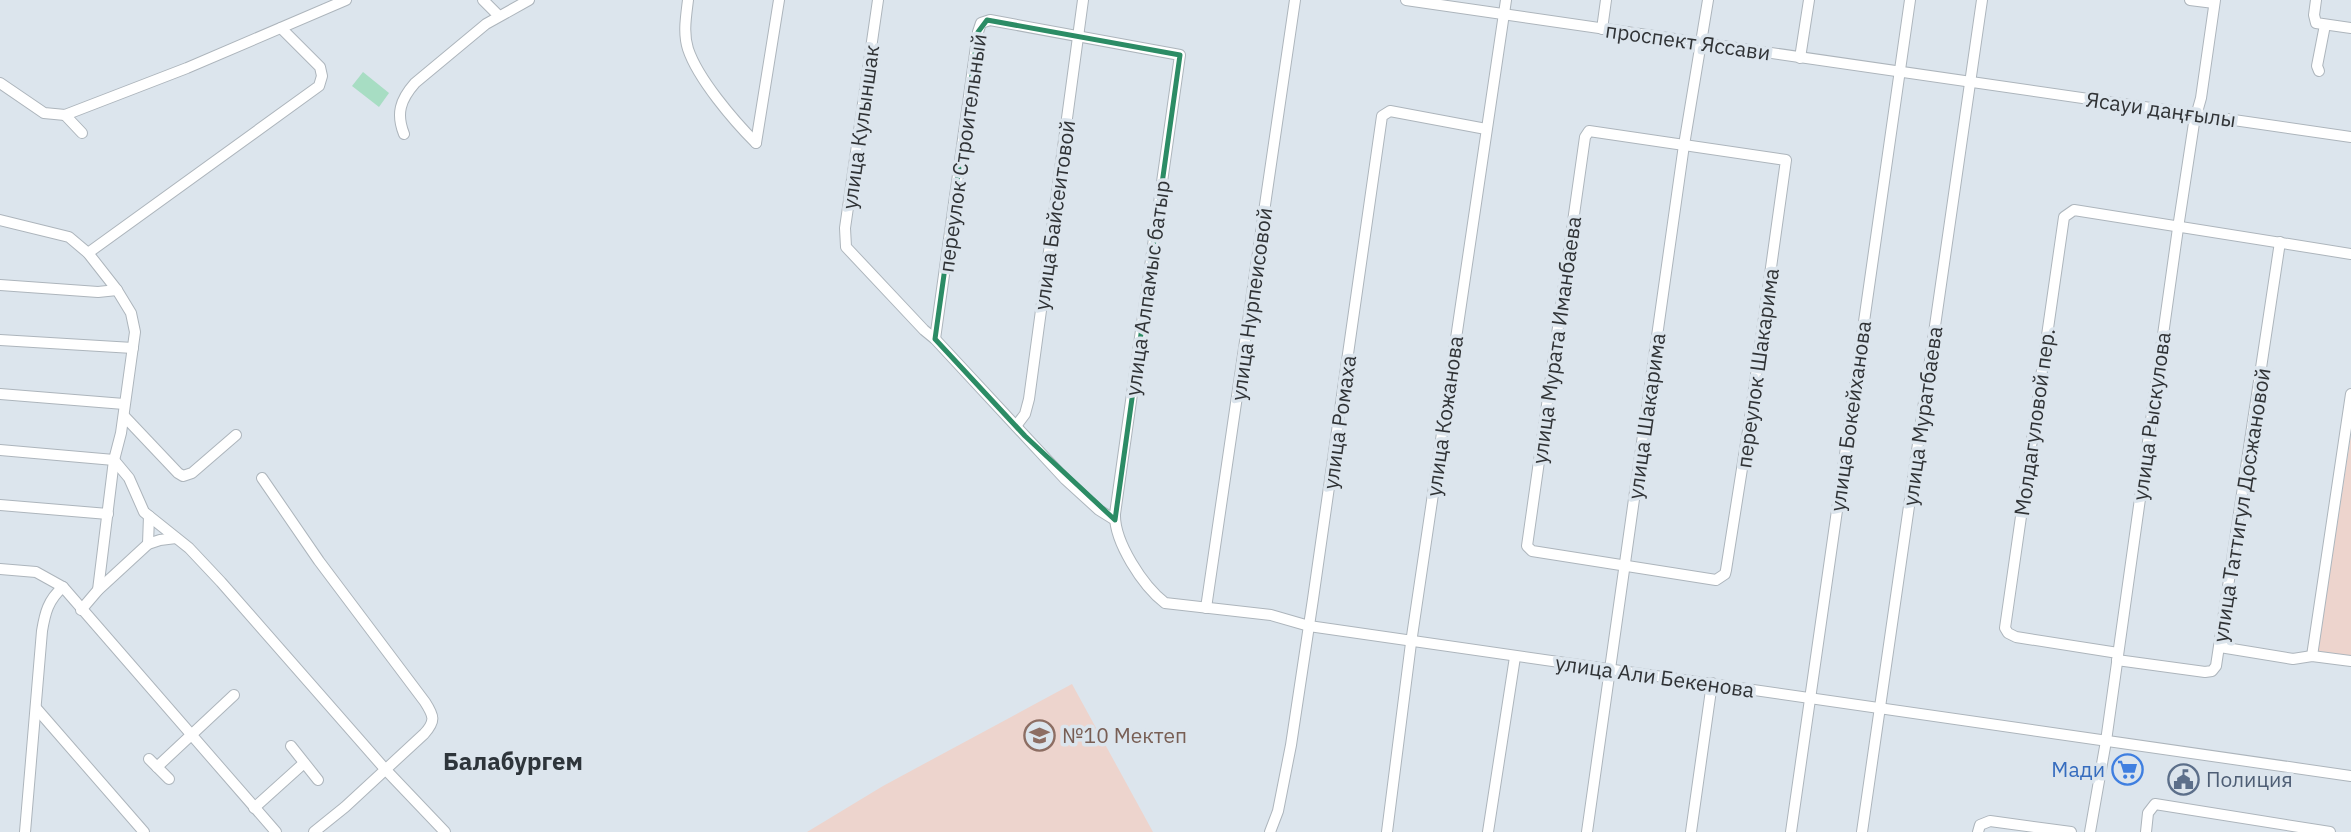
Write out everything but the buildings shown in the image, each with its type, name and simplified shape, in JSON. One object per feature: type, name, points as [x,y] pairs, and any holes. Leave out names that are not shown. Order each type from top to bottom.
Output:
[{"type":"street","points":[[0,83],[44,113],[65,114],[346,0]]},
{"type":"street","points":[[482,0],[499,16]]},
{"type":"street","points":[[404,135],[398,112],[406,92],[486,24],[529,0]]},
{"type":"street","points":[[688,0],[685,35],[694,64],[736,123],[756,143],[779,0]]},
{"type":"street","name":"улица Кулыншак","points":[[878,0],[844,236],[850,252],[935,339]]},
{"type":"street","name":"улица Байсеитовой","points":[[1016,426],[1025,414],[1029,399],[1083,0]]},
{"type":"street","name":"улица Нурпеисовой","points":[[1206,608],[1295,0]]},
{"type":"street","name":"проспект Яссави","points":[[1406,0],[1970,80]]},
{"type":"street","name":"улица Кожанова","points":[[1387,832],[1411,643],[1506,0]]},
{"type":"street","points":[[1602,29],[1606,0]]},
{"type":"street","name":"улица Шакарима","points":[[1587,832],[1684,145],[1708,0]]},
{"type":"street","points":[[1800,58],[1809,0]]},
{"type":"street","name":"улица Бокейханова","points":[[1791,832],[1910,0]]},
{"type":"street","name":"улица Муратбаева","points":[[1862,832],[1982,0]]},
{"type":"street","points":[[2190,0],[2215,2]]},
{"type":"street","points":[[2316,0],[2316,23],[2351,28]]},
{"type":"street","name":"улица Рыскулова","points":[[2090,832],[2106,741],[2178,228],[2196,115],[2202,98],[2215,2]]},
{"type":"street","name":"переулок Строительный","points":[[935,339],[979,27],[987,20],[1077,37]]},
{"type":"street","points":[[2319,71],[2317,66],[2325,25]]},
{"type":"street","points":[[88,253],[319,86],[322,76],[320,67],[281,28]]},
{"type":"street","name":"улица Алпамыс батыр","points":[[1077,37],[1180,55],[1115,520]]},
{"type":"street","name":"Ясауи даңғылы","points":[[1970,80],[2351,137]]},
{"type":"street","name":"улица Ромаха","points":[[1270,832],[1278,811],[1309,626],[1382,116],[1390,111],[1486,129]]},
{"type":"street","points":[[65,114],[82,133]]},
{"type":"street","name":"улица Мурата Иманбаева","points":[[1625,565],[1532,551],[1527,544],[1586,134],[1595,131],[1684,145]]},
{"type":"street","name":"переулок Шакарима","points":[[1625,565],[1716,580],[1725,574],[1750,418],[1786,160],[1684,145]]},
{"type":"street","name":"Молдагуловой пер.","points":[[2117,657],[2016,637],[2008,633],[2005,623],[2063,219],[2069,211],[2074,210],[2178,228]]},
{"type":"street","points":[[0,220],[69,237],[88,253],[131,313],[135,332],[124,416],[114,460],[98,590]]},
{"type":"street","points":[[2178,228],[2351,254]]},
{"type":"street","name":"улица Таттигул Досжановой","points":[[2117,657],[2204,673],[2212,671],[2216,666],[2280,242]]},
{"type":"street","points":[[0,285],[98,292],[117,290]]},
{"type":"street","points":[[935,339],[1065,479],[1099,510],[1115,520]]},
{"type":"street","points":[[0,340],[133,348]]},
{"type":"street","points":[[0,394],[124,404]]},
{"type":"street","points":[[2312,656],[2351,394]]},
{"type":"street","points":[[124,416],[183,475],[192,472],[236,435]]},
{"type":"street","points":[[0,450],[114,460],[129,478],[139,504],[149,516],[189,548],[244,607],[384,769],[444,832]]},
{"type":"street","points":[[262,478],[319,561],[434,716],[433,725],[345,807],[314,832]]},
{"type":"street","points":[[0,505],[108,514]]},
{"type":"street","points":[[148,544],[149,516]]},
{"type":"street","name":"улица Али Бекенова","points":[[1115,520],[1118,540],[1145,581],[1161,600],[1170,605],[1271,615],[1309,626],[1411,643],[1712,683],[2351,776]]},
{"type":"street","points":[[81,610],[98,590],[148,544],[176,538]]},
{"type":"street","points":[[0,569],[36,572],[62,587],[275,832]]},
{"type":"street","points":[[25,832],[42,631],[46,607],[62,587]]},
{"type":"street","points":[[2220,647],[2293,659],[2312,656],[2351,661]]},
{"type":"street","points":[[1488,832],[1515,657]]},
{"type":"street","points":[[1691,832],[1712,683]]},
{"type":"street","points":[[169,779],[153,763],[190,736],[234,695]]},
{"type":"street","points":[[36,708],[144,832]]},
{"type":"street","points":[[291,746],[318,780]]},
{"type":"street","points":[[254,808],[304,763]]},
{"type":"street","points":[[2146,832],[2148,813],[2155,804],[2269,828],[2330,832]]},
{"type":"street","points":[[1978,832],[1980,825],[1986,821],[2071,832]]},
{"type":"highlighted area","points":[[987,20],[1180,55],[1115,520],[1025,436],[935,339],[978,32]]},
{"type":"shaded area","points":[[2351,435],[2351,656],[2318,651]]},
{"type":"shaded area","name":"№10 Мектеп","points":[[1072,684],[1153,832],[807,832],[883,786]]},
{"type":"green space","points":[[363,72],[389,93],[379,107],[352,86]]},
{"type":"place","name":"№10 Мектеп","points":[[1039,735]]},
{"type":"place","name":"Мади","points":[[2128,769]]},
{"type":"place","name":"Полиция","points":[[2183,779]]},
{"type":"district","name":"Балабургем","points":[[513,761]]}]
